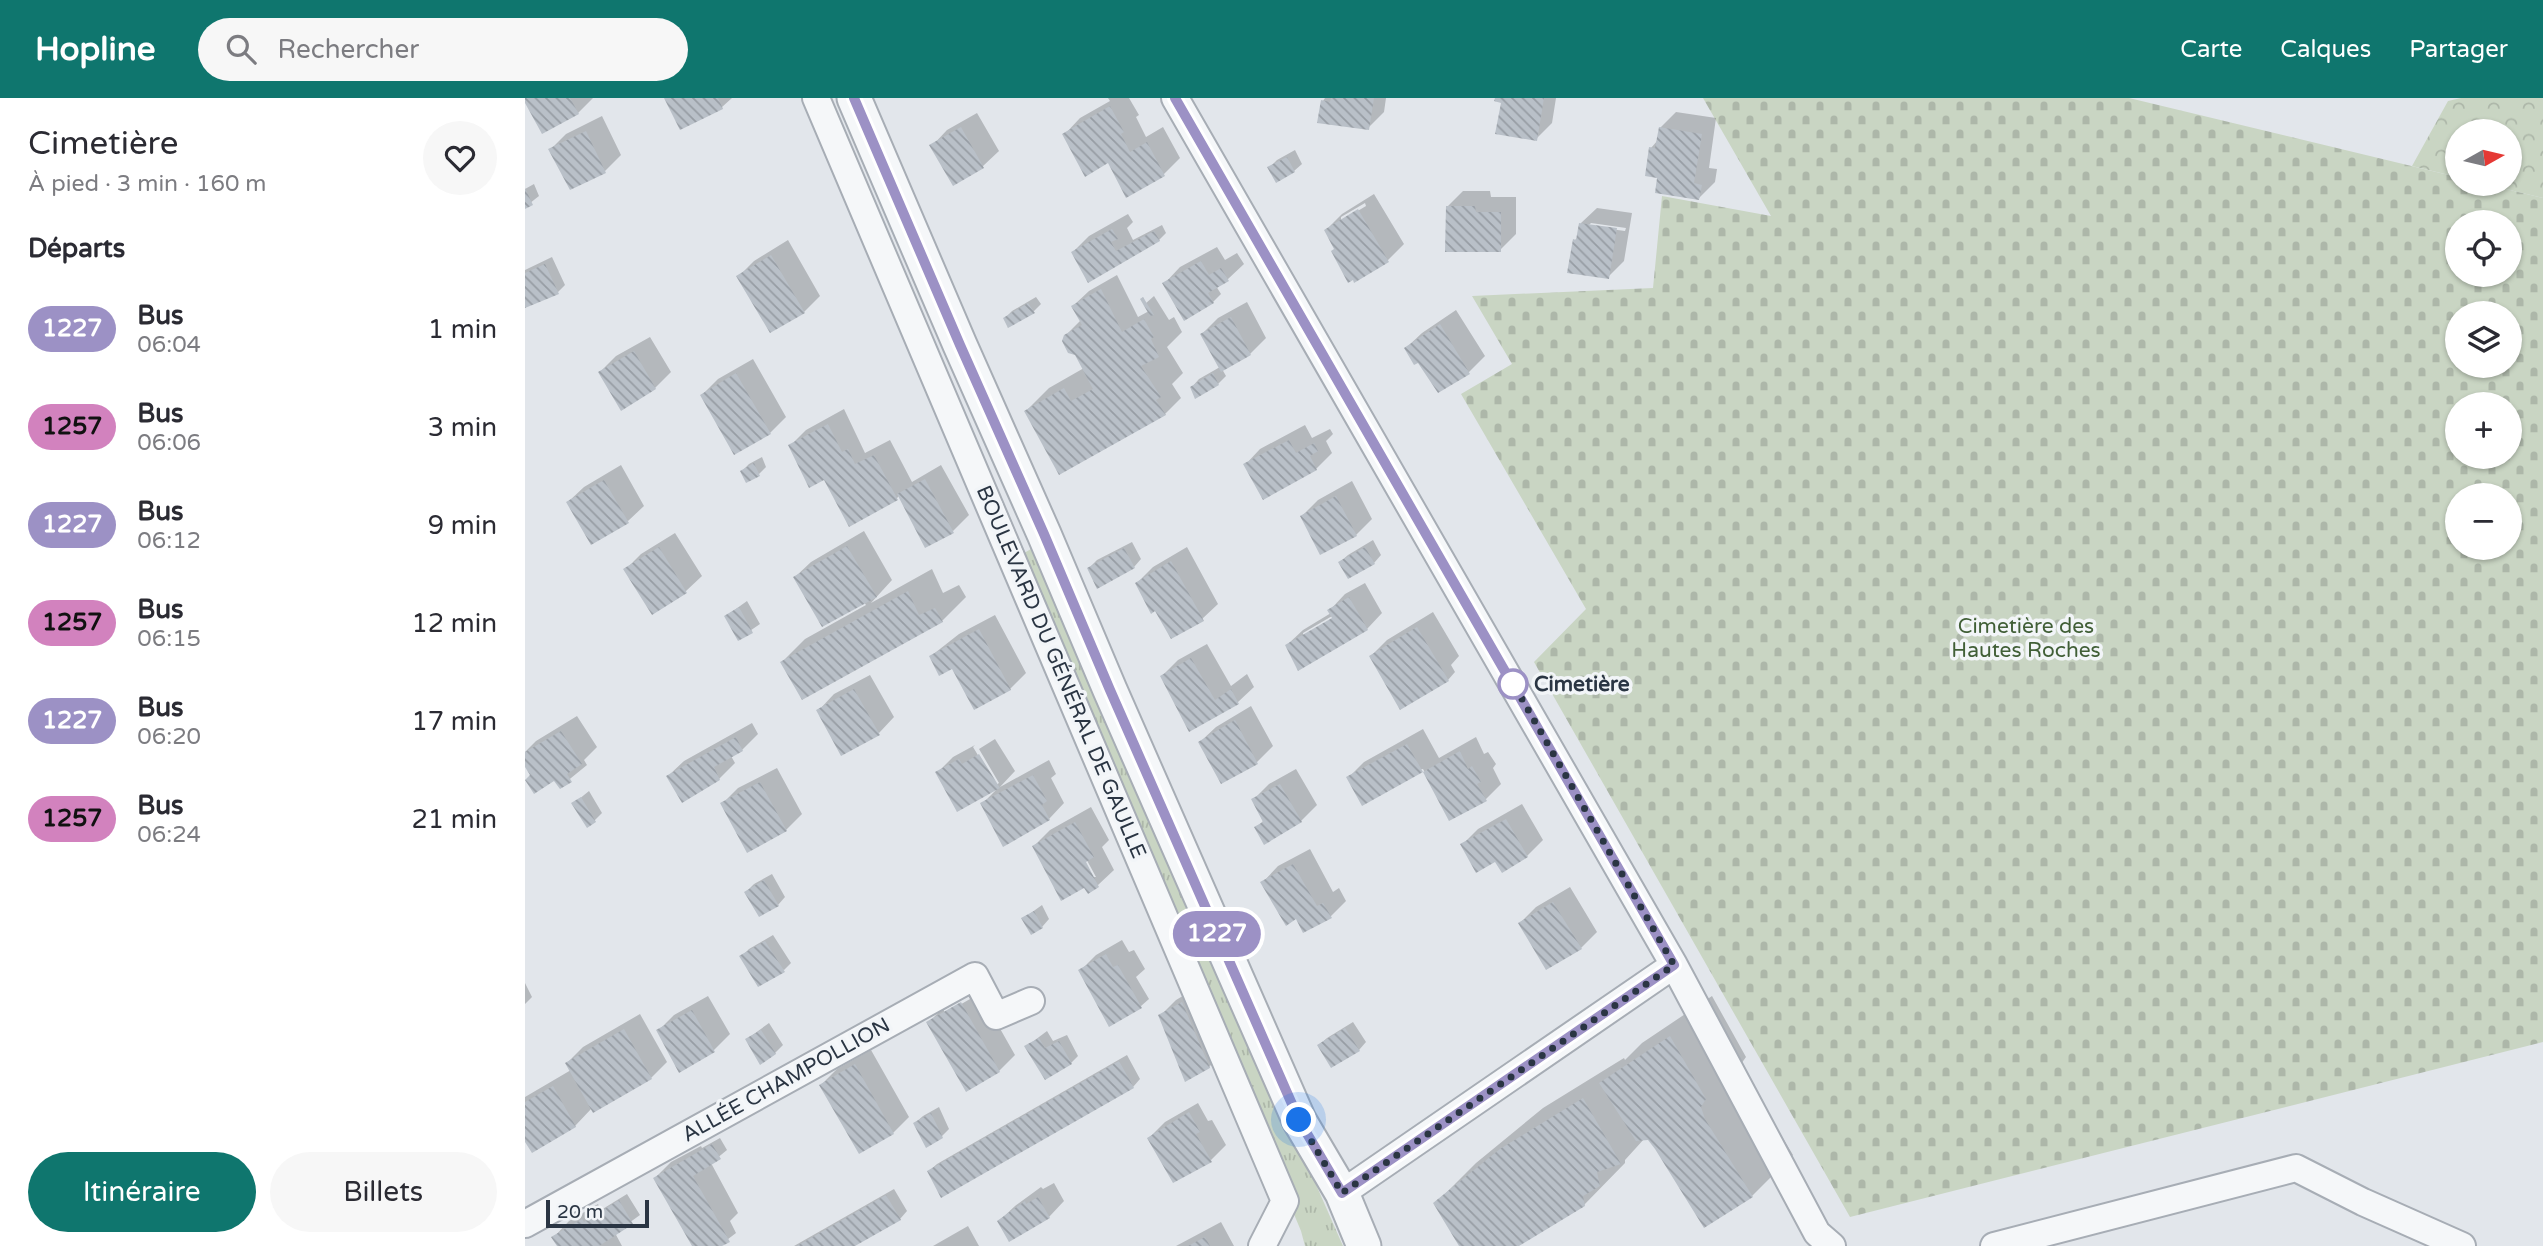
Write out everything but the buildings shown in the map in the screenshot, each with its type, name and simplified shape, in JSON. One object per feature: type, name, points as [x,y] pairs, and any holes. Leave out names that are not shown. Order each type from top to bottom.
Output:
[{"type":"street","name":"BOULEVARD DU GÉNÉRAL DE GAULLE","points":[[816,98],[1285,1202],[1262,1246]]},
{"type":"street","name":"BOULEVARD DU GÉNÉRAL DE GAULLE","points":[[854,98],[1299,1120],[1342,1193],[1364,1246]]},
{"type":"street","points":[[1175,98],[1674,965],[1818,1233],[1832,1246]]},
{"type":"street","points":[[1342,1193],[1674,965]]},
{"type":"street","name":"ALLÉE CHAMPOLLION","points":[[525,1224],[975,976],[996,1016],[1031,1000]]},
{"type":"street","points":[[1994,1246],[2296,1168],[2363,1202],[2462,1246]]},
{"type":"green space","name":"Cimetière des Hautes Roches","points":[[1703,98],[2129,98],[2445,174],[2445,196],[2522,196],[2522,193],[2543,198],[2543,1042],[1850,1217],[1534,662],[1586,609],[1461,394],[1512,364],[1472,296],[1653,288],[1662,196],[1771,216]]},
{"type":"green space","points":[[2461,98],[2543,98],[2543,198],[2522,193],[2522,119],[2445,119],[2445,174],[2412,166],[2448,101]]},
{"type":"green space","points":[[1031,549],[1038,552],[1343,1246],[1305,1246],[1019,556]]},
{"type":"bus line","name":"1227","points":[[854,98],[1299,1120],[1342,1193],[1653,982],[1674,965],[1175,98]]},
{"type":"place","name":"Cimetière","points":[[1513,684]]},
{"type":"route","points":[[1299,1120],[1342,1193],[1653,982],[1674,965],[1510,678],[1513,684]]}]
